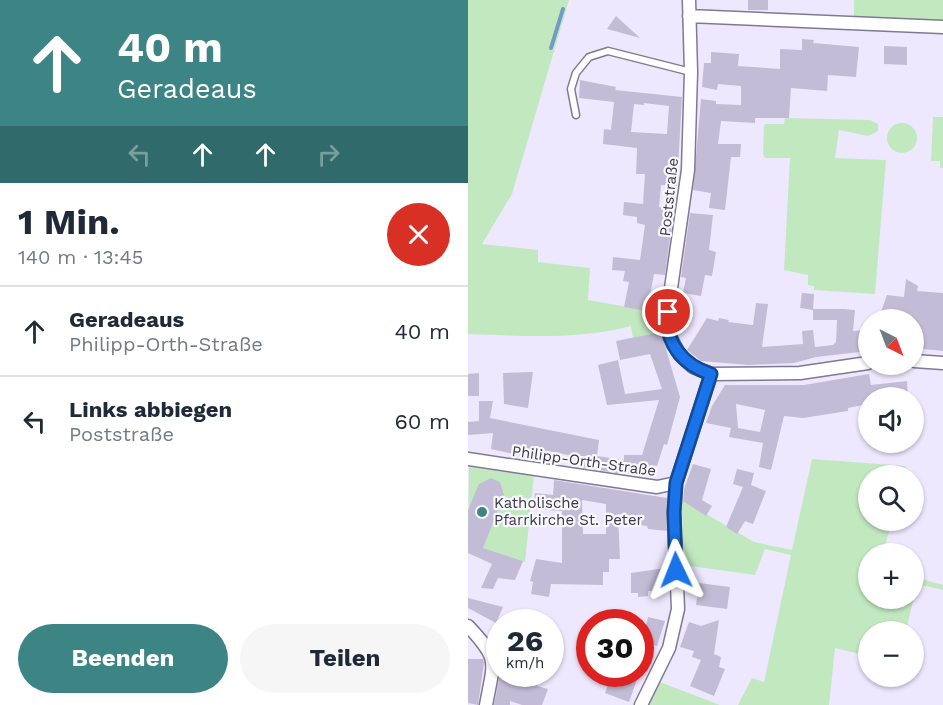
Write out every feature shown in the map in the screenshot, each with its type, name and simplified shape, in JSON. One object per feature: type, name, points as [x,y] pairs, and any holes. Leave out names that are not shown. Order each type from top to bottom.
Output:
[{"type":"street","name":"Poststraße","points":[[689,0],[691,72],[688,170],[667,325],[672,343],[683,360],[711,374]]},
{"type":"street","points":[[689,16],[943,27]]},
{"type":"street","points":[[924,362],[943,363]]},
{"type":"street","points":[[711,374],[800,373],[858,364]]},
{"type":"street","name":"Philipp-Orth-Straße","points":[[468,459],[657,487],[676,483],[711,374]]},
{"type":"street","points":[[640,705],[669,648],[678,609],[674,512],[676,483]]},
{"type":"street","points":[[468,626],[486,644],[493,658],[486,705]]},
{"type":"lane","points":[[576,115],[571,89],[576,73],[589,57],[608,51],[691,72]]},
{"type":"green space","points":[[468,0],[569,0],[512,194],[482,244],[538,250],[538,262],[590,268],[588,300],[661,313],[661,332],[633,338],[631,326],[570,335],[468,334]]},
{"type":"green space","points":[[854,0],[943,0],[943,33],[933,33],[933,22],[854,17]]},
{"type":"green space","points":[[933,117],[943,117],[943,168],[940,168],[940,161],[931,161]]},
{"type":"green space","points":[[785,118],[870,120],[878,124],[878,131],[868,136],[839,130],[835,158],[886,160],[875,294],[814,290],[814,286],[808,285],[808,275],[784,270],[790,158],[765,158],[763,154],[765,124],[784,124]]},
{"type":"green space","points":[[902,123],[913,127],[917,138],[913,149],[902,153],[891,149],[887,138],[891,127]]},
{"type":"green space","points":[[812,459],[893,465],[858,465],[858,531],[889,531],[886,543],[858,543],[858,609],[911,609],[908,621],[858,621],[858,654],[835,648],[829,705],[738,705],[752,678],[764,682],[791,555],[765,549],[755,575],[683,565],[682,500],[754,542],[792,550]]},
{"type":"green space","points":[[469,467],[534,475],[525,562],[468,543]]},
{"type":"green space","points":[[924,580],[943,585],[943,590],[924,586]]},
{"type":"green space","points":[[657,681],[720,705],[647,705]]},
{"type":"building","points":[[748,0],[768,0],[768,10],[748,10]]},
{"type":"building","points":[[616,16],[640,38],[607,29]]},
{"type":"building","points":[[802,39],[814,40],[813,43],[859,47],[856,77],[828,75],[827,91],[791,88],[789,118],[755,118],[755,123],[721,121],[718,144],[741,144],[740,157],[731,157],[725,210],[709,208],[711,193],[693,190],[701,99],[716,101],[716,104],[741,105],[741,86],[718,84],[717,90],[702,87],[704,63],[711,63],[711,52],[739,54],[738,66],[780,69],[780,49],[802,50]]},
{"type":"building","points":[[884,46],[907,47],[907,65],[884,64]]},
{"type":"building","points":[[580,80],[616,87],[615,90],[682,97],[677,186],[661,185],[659,207],[674,208],[665,275],[654,274],[647,311],[624,307],[629,282],[623,281],[625,271],[612,270],[613,257],[640,260],[645,225],[637,223],[637,217],[623,215],[624,202],[643,204],[645,174],[636,174],[637,148],[603,144],[604,129],[611,130],[614,102],[579,98]],"holes":[[[634,104],[669,106],[667,134],[631,132]]]},
{"type":"building","points":[[690,213],[713,215],[709,250],[716,252],[712,276],[705,275],[701,296],[683,293],[686,278],[681,277]]},
{"type":"building","points":[[906,279],[918,286],[917,291],[943,293],[943,351],[924,349],[924,309],[882,309],[887,295],[904,297]]},
{"type":"building","points":[[802,293],[814,294],[813,310],[800,308]]},
{"type":"building","points":[[756,303],[768,304],[762,347],[803,344],[802,331],[813,330],[815,347],[833,345],[836,342],[837,320],[813,320],[813,309],[855,310],[853,331],[858,331],[858,352],[816,357],[794,363],[748,365],[701,361],[687,350],[707,318],[718,321],[719,318],[729,320],[728,322],[753,325]]},
{"type":"building","points":[[661,332],[680,397],[667,445],[664,444],[657,466],[650,465],[650,473],[617,473],[581,467],[583,458],[543,450],[541,460],[491,449],[493,433],[468,435],[468,422],[479,421],[479,401],[493,401],[490,418],[599,440],[597,456],[624,460],[624,455],[642,455],[659,400],[607,405],[598,365],[618,360],[625,394],[662,389],[650,354],[620,360],[616,341]]},
{"type":"building","points":[[533,372],[528,408],[504,404],[503,373]]},
{"type":"building","points":[[479,373],[479,396],[468,396],[468,374]]},
{"type":"building","points":[[869,375],[871,385],[907,381],[907,387],[858,387],[858,406],[848,408],[848,411],[803,418],[784,416],[771,470],[759,467],[763,443],[729,437],[731,428],[706,423],[712,406],[725,385],[804,385]],"holes":[[[736,404],[765,410],[760,432],[738,428]]]},
{"type":"building","points":[[693,464],[711,469],[702,500],[712,506],[706,516],[683,501],[684,489]]},
{"type":"building","points":[[737,469],[754,473],[751,485],[766,491],[753,524],[745,521],[737,534],[726,527],[743,487],[733,484]]},
{"type":"building","points":[[491,478],[500,482],[504,495],[483,548],[523,561],[515,580],[498,578],[493,589],[481,588],[492,564],[468,553],[468,510],[479,484]]},
{"type":"building","points":[[554,480],[667,498],[667,531],[648,529],[647,526],[639,525],[639,517],[618,514],[620,559],[609,559],[609,572],[603,572],[603,585],[551,584],[549,597],[531,594],[533,582],[530,581],[536,559],[562,563],[562,511],[533,509],[535,493],[553,495]],"holes":[[[582,500],[606,504],[606,534],[583,534]]]},
{"type":"building","points":[[665,568],[665,591],[648,591],[648,596],[638,597],[638,593],[631,593],[631,573]]},
{"type":"building","points":[[699,583],[730,587],[727,609],[696,605]]},
{"type":"building","points":[[468,598],[503,607],[502,609],[486,609],[486,618],[468,608]]},
{"type":"building","points":[[654,618],[665,621],[657,646],[654,645]]},
{"type":"building","points":[[719,620],[714,654],[721,657],[719,667],[725,669],[714,696],[690,686],[701,660],[692,657],[694,651],[680,647],[689,622],[701,626]]},
{"type":"building","points":[[468,659],[483,659],[484,663],[478,705],[468,703]]},
{"type":"building","points":[[497,687],[548,689],[542,705],[522,705],[510,701],[510,705],[494,705]]},
{"type":"building","points":[[607,687],[634,687],[629,702],[605,693]]},
{"type":"waterway","points":[[551,48],[563,9]]},
{"type":"place","name":"Katholische Pfarrkirche St. Peter","points":[[482,512]]},
{"type":"route","points":[[668,312],[667,325],[675,349],[693,367],[711,374],[676,483],[674,512],[676,570]]}]
